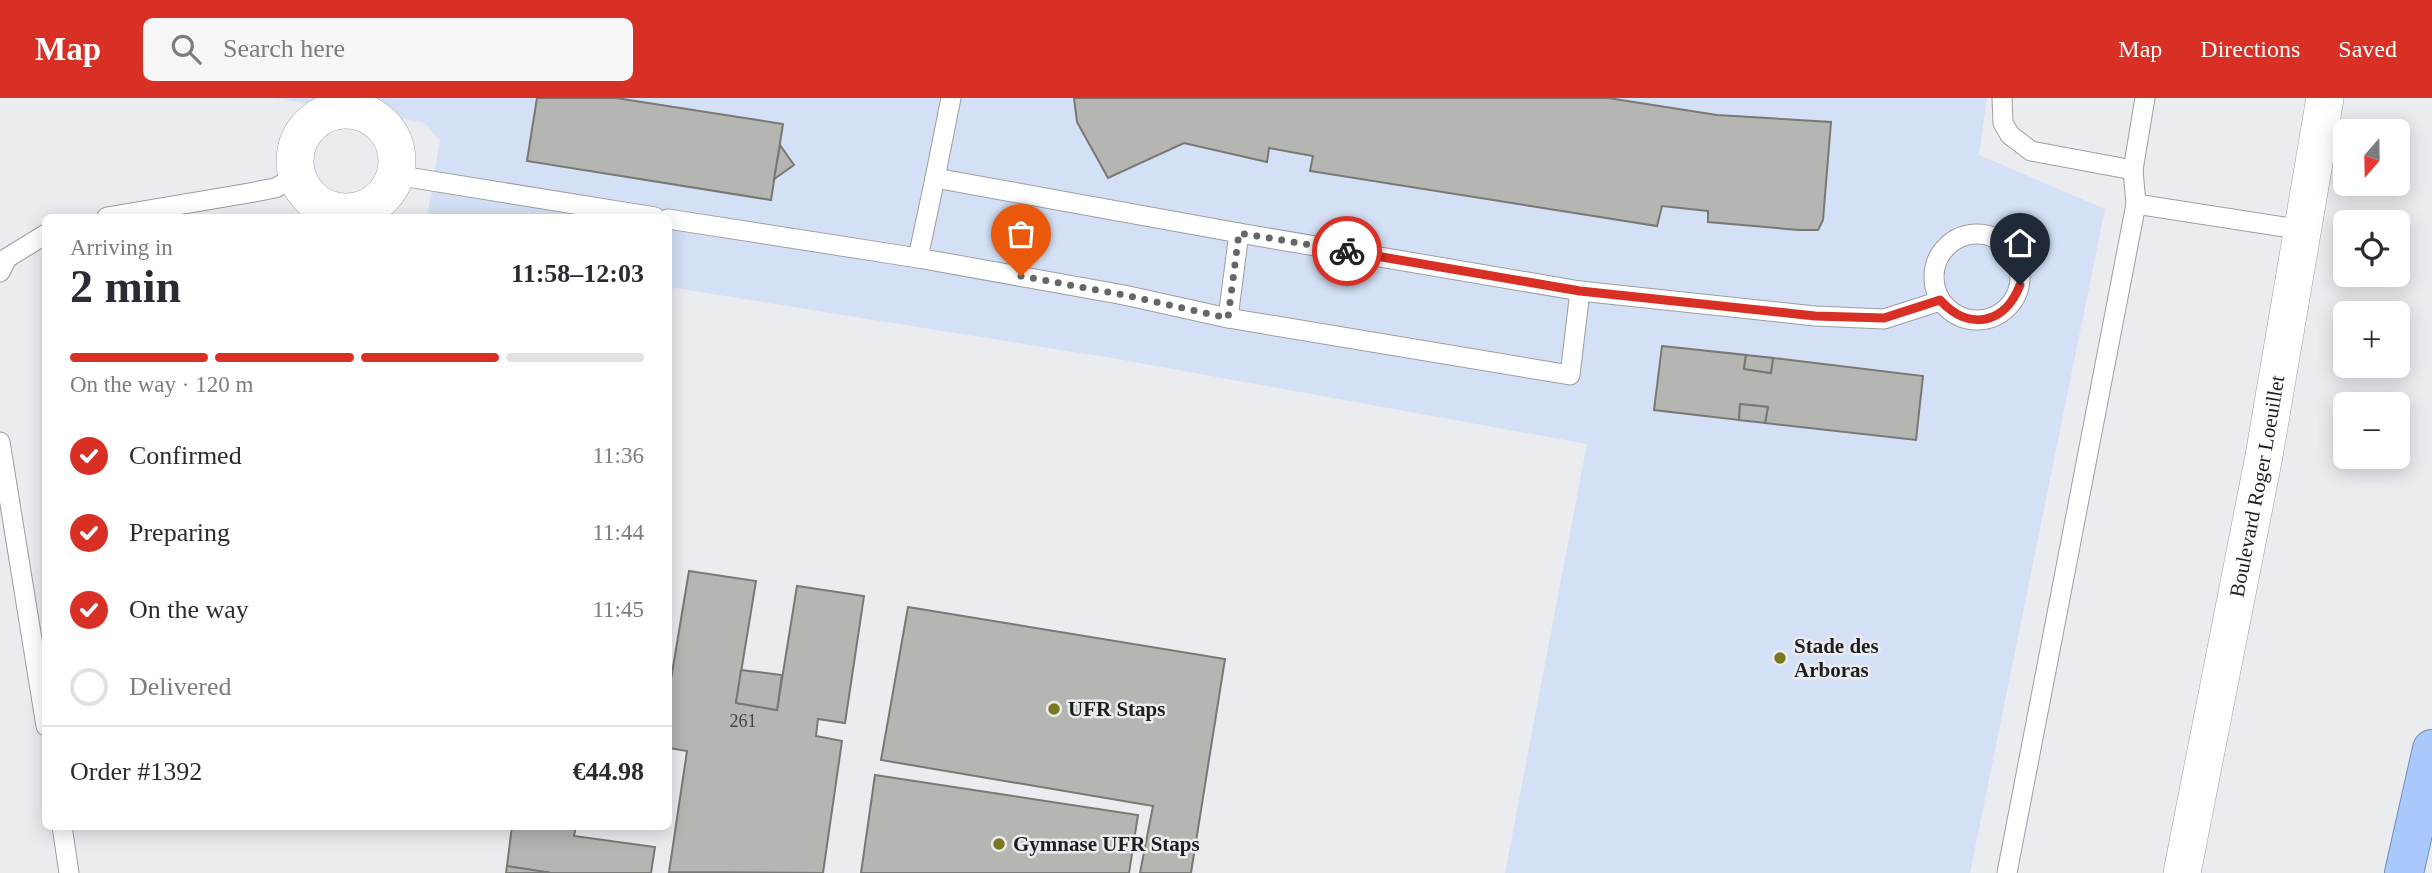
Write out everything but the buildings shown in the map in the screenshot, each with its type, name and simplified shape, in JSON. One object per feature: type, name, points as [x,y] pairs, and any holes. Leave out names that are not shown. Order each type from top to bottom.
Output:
[{"type":"highway","points":[[2404,873],[2432,749]]},
{"type":"street","name":"Boulevard Roger Loeuillet","points":[[2182,873],[2264,456],[2325,98]]},
{"type":"street","points":[[353,104],[379,122],[388,133],[396,153],[395,175],[376,202],[359,210],[340,211],[321,206],[307,194],[297,177],[294,160],[298,143],[306,129],[319,117],[353,104]]},
{"type":"lane","points":[[918,258],[951,98]]},
{"type":"lane","points":[[2002,98],[2003,123],[2010,135],[2031,151],[2133,170]]},
{"type":"lane","points":[[2007,873],[2136,204],[2133,170],[2145,98]]},
{"type":"lane","points":[[395,175],[636,214]]},
{"type":"lane","points":[[125,214],[262,191],[297,177]]},
{"type":"lane","points":[[935,178],[1580,291],[1815,316],[1884,318],[1940,300]]},
{"type":"lane","points":[[2136,204],[2303,229]]},
{"type":"lane","points":[[672,220],[918,258],[1124,295],[1228,318],[1570,375],[1580,291]]},
{"type":"lane","points":[[1228,318],[1239,233]]},
{"type":"lane","points":[[1981,233],[2006,244],[2015,256],[2020,270],[2020,285],[2005,310],[1978,320],[1963,318],[1950,311],[1940,300],[1934,287],[1936,260],[1943,248],[1954,239],[1981,233]]},
{"type":"lane","points":[[0,272],[7,258],[42,236]]},
{"type":"lane","points":[[0,442],[42,701]]},
{"type":"lane","points":[[63,830],[69,873]]},
{"type":"shaded area","name":"Stade des Arboras","points":[[275,98],[1987,98],[1979,155],[2105,209],[1970,873],[1505,873],[1587,444],[1118,359],[672,287],[672,214],[428,214],[440,140],[423,122]]},
{"type":"way so far","points":[[1021,276],[1228,318],[1239,233],[1347,251]]},
{"type":"place","name":"Stade des Arboras","points":[[1780,658]]},
{"type":"place","name":"UFR Staps","points":[[1054,709]]},
{"type":"place","name":"Gymnase UFR Staps","points":[[999,844]]},
{"type":"route","points":[[1347,251],[1580,291],[1815,316],[1884,318],[1940,300],[1950,311],[1963,318],[1978,320],[2005,310],[2020,285]]}]
